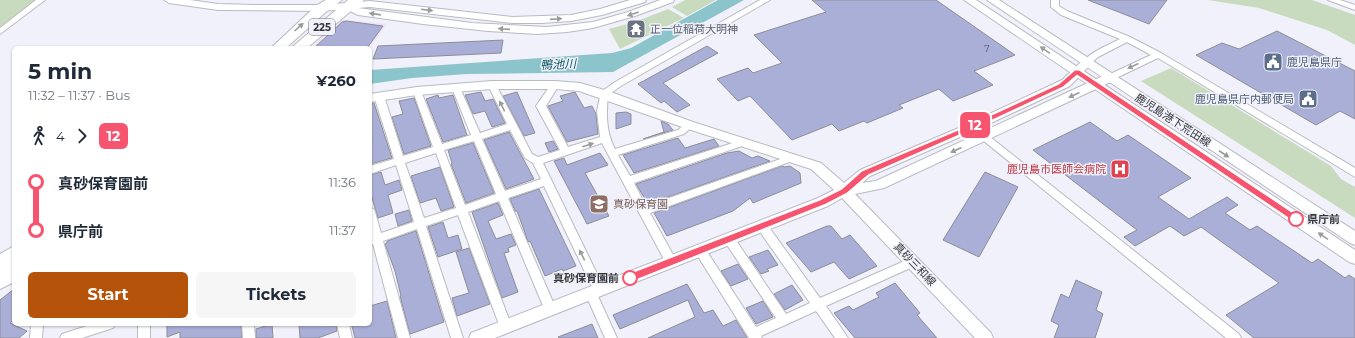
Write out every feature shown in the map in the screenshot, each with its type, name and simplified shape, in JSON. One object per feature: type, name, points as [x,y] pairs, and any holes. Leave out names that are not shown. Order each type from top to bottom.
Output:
[{"type":"highway","name":"225","points":[[280,46],[322,8],[346,2]]},
{"type":"highway","name":"225","points":[[300,46],[346,2]]},
{"type":"highway","points":[[0,264],[12,255]]},
{"type":"highway","points":[[0,281],[12,272]]},
{"type":"main road","name":"鹿児島港下荒田線","points":[[969,0],[1082,68],[1109,78],[1355,239]]},
{"type":"main road","name":"鹿児島港下荒田線","points":[[992,0],[1082,68],[1096,84],[1355,258]]},
{"type":"street","points":[[0,32],[41,0]]},
{"type":"street","points":[[169,0],[218,7],[322,8]]},
{"type":"street","points":[[346,2],[512,20],[541,20],[571,18],[602,12],[641,0]]},
{"type":"street","points":[[346,2],[358,12],[453,25],[535,31],[566,29],[597,24],[633,15],[669,0]]},
{"type":"street","points":[[670,262],[605,139],[602,111],[604,94],[618,84],[766,0]]},
{"type":"street","points":[[1055,0],[1055,7],[1064,13],[1127,39],[1158,55],[1355,173]]},
{"type":"street","points":[[1332,0],[1355,8]]},
{"type":"street","points":[[477,338],[823,202],[844,191],[865,173],[972,127],[1066,83],[1095,55],[1127,39]]},
{"type":"street","points":[[844,191],[878,185],[985,137],[1158,55]]},
{"type":"street","points":[[492,85],[528,156],[537,161],[595,292],[611,338]]},
{"type":"street","name":"真砂三和線","points":[[375,97],[417,91],[492,85],[555,85],[580,87],[604,94],[742,143],[816,166],[844,191],[985,338]]},
{"type":"street","points":[[555,85],[541,106],[566,152]]},
{"type":"street","points":[[456,88],[550,309]]},
{"type":"street","points":[[417,91],[506,327]]},
{"type":"street","points":[[375,97],[399,161],[457,338]]},
{"type":"street","points":[[613,153],[681,132],[689,125]]},
{"type":"street","points":[[372,169],[512,126]]},
{"type":"street","points":[[972,127],[1235,338]]},
{"type":"street","points":[[537,161],[605,139]]},
{"type":"street","points":[[627,181],[742,143]]},
{"type":"street","points":[[643,211],[792,158]]},
{"type":"street","points":[[374,240],[546,181]]},
{"type":"street","points":[[372,226],[374,240],[404,338]]},
{"type":"street","points":[[762,226],[818,306],[837,337]]},
{"type":"street","points":[[729,239],[784,321]]},
{"type":"street","points":[[700,250],[755,336],[784,321],[913,262]]},
{"type":"street","points":[[36,338],[37,326]]},
{"type":"street","points":[[66,338],[103,326]]},
{"type":"street","points":[[144,326],[144,338]]},
{"type":"street","points":[[248,326],[249,338]]},
{"type":"street","points":[[343,326],[346,338]]},
{"type":"shaded area","points":[[347,20],[387,24],[371,46],[314,45],[340,21]]},
{"type":"green space","points":[[0,0],[36,0],[0,27]]},
{"type":"green space","points":[[685,0],[716,0],[687,16],[672,7]]},
{"type":"green space","points":[[1208,0],[1312,0],[1355,15],[1355,45],[1327,30],[1259,8]]},
{"type":"green space","points":[[668,9],[684,18],[620,49],[609,29],[635,22]]},
{"type":"green space","points":[[1171,68],[1331,166],[1341,179],[1355,187],[1355,218],[1141,81]]},
{"type":"water","name":"鴨池川","points":[[718,0],[744,0],[613,72],[467,74],[412,78],[372,84],[372,70],[612,53],[631,48]]},
{"type":"building","points":[[812,0],[936,0],[1015,55],[974,71],[993,85],[953,101],[939,89],[899,105],[903,108],[867,123],[864,121],[839,131],[832,124],[792,140],[750,96],[738,101],[717,79],[748,68],[753,73],[782,63],[754,35],[826,12]]},
{"type":"building","points":[[1088,0],[1167,0],[1149,24]]},
{"type":"building","points":[[346,21],[383,26],[368,46],[316,46],[342,22]]},
{"type":"building","points":[[1277,31],[1355,71],[1355,119],[1340,111],[1316,125],[1196,55],[1222,43],[1239,49]]},
{"type":"building","points":[[503,40],[501,53],[373,59],[378,46]]},
{"type":"building","points":[[707,46],[718,53],[663,83],[690,105],[677,112],[664,101],[661,103],[638,84]]},
{"type":"building","points":[[481,92],[485,101],[493,99],[505,123],[492,127],[485,111],[473,114],[465,95]]},
{"type":"building","points":[[517,92],[535,133],[524,136],[503,96]]},
{"type":"building","points":[[575,92],[584,108],[592,106],[596,114],[598,134],[567,142],[548,106],[563,101],[560,96]]},
{"type":"building","points":[[438,95],[439,98],[453,95],[467,135],[443,142],[426,99]]},
{"type":"building","points":[[414,98],[431,146],[404,154],[392,117],[403,114],[399,101]]},
{"type":"building","points":[[372,103],[374,103],[392,158],[372,163]]},
{"type":"building","points":[[626,112],[631,114],[631,124],[616,129],[616,113]]},
{"type":"building","points":[[661,121],[668,124],[673,130],[643,139],[664,132]]},
{"type":"building","points":[[1090,122],[1117,141],[1128,135],[1191,178],[1158,197],[1189,219],[1227,197],[1238,205],[1225,213],[1250,230],[1257,226],[1312,263],[1318,259],[1345,278],[1349,275],[1355,279],[1355,338],[1254,338],[1226,315],[1279,283],[1201,227],[1184,236],[1170,226],[1135,246],[1124,237],[1137,230],[1033,150]]},
{"type":"building","points":[[509,132],[534,179],[506,189],[484,140]]},
{"type":"building","points":[[678,138],[685,148],[714,139],[719,146],[634,173],[623,155]]},
{"type":"building","points":[[553,141],[558,149],[549,152],[545,143]]},
{"type":"building","points":[[473,143],[494,193],[466,203],[451,164],[448,150]]},
{"type":"building","points":[[739,151],[752,158],[758,156],[770,161],[648,204],[636,184],[727,153]]},
{"type":"building","points":[[600,153],[608,165],[585,173],[609,216],[587,224],[554,161],[564,158],[567,165]]},
{"type":"building","points":[[782,166],[790,166],[800,173],[801,183],[753,203],[750,198],[733,211],[667,236],[654,213]]},
{"type":"building","points":[[440,167],[454,207],[441,211],[436,198],[420,203],[411,176]]},
{"type":"building","points":[[381,172],[385,185],[399,180],[402,190],[388,195],[393,213],[378,218],[372,198],[372,174]]},
{"type":"building","points":[[985,172],[1018,187],[979,257],[943,240]]},
{"type":"building","points":[[539,189],[576,266],[563,271],[562,269],[545,276],[530,241],[528,242],[517,211],[515,211],[510,199]]},
{"type":"building","points":[[498,203],[503,215],[488,221],[496,239],[511,234],[516,245],[508,248],[509,252],[504,253],[518,292],[502,298],[472,212]]},
{"type":"building","points":[[409,210],[412,221],[398,226],[395,214]]},
{"type":"building","points":[[443,222],[448,238],[458,235],[462,249],[438,257],[428,227]]},
{"type":"building","points":[[827,226],[831,226],[842,239],[850,235],[877,266],[849,279],[834,262],[811,272],[786,243]]},
{"type":"building","points":[[416,231],[444,322],[410,334],[395,271],[385,244],[387,241]]},
{"type":"building","points":[[469,248],[490,304],[457,316],[452,298],[469,293],[456,252]]},
{"type":"building","points":[[768,250],[778,265],[767,269],[769,271],[761,274],[749,257]]},
{"type":"building","points":[[738,264],[748,279],[731,286],[721,271]]},
{"type":"building","points":[[1076,280],[1102,292],[1096,310],[1103,314],[1095,338],[1054,338],[1059,325],[1051,321],[1061,294],[1069,298]]},
{"type":"building","points":[[895,283],[920,313],[917,315],[937,338],[855,338],[834,313],[849,306],[853,310],[879,297],[876,293]]},
{"type":"building","points":[[687,284],[704,313],[713,310],[723,326],[736,320],[747,338],[648,338],[695,317],[688,300],[620,329],[613,315]]},
{"type":"building","points":[[792,285],[803,300],[785,310],[774,294]]},
{"type":"building","points":[[12,291],[12,322],[10,323],[12,326],[16,326],[27,331],[19,338],[0,338],[0,300]]},
{"type":"building","points":[[387,301],[396,338],[355,338],[352,326],[372,326],[372,305]]},
{"type":"building","points":[[763,301],[773,317],[756,324],[746,308]]},
{"type":"building","points":[[592,324],[598,338],[558,337]]},
{"type":"building","points":[[167,326],[241,326],[242,338],[180,338],[180,332],[167,337]]},
{"type":"building","points":[[272,326],[273,338],[256,338],[256,329]]},
{"type":"building","points":[[299,326],[336,326],[337,331],[318,338],[300,338]]},
{"type":"bus line","name":"12","points":[[630,278],[823,202],[844,191],[865,173],[972,127],[1066,83],[1077,72],[1296,219]]},
{"type":"place","name":"正一位稲荷大明神","points":[[636,29]]},
{"type":"place","name":"鹿児島県庁","points":[[1273,62]]},
{"type":"place","name":"鹿児島県庁内郵便局","points":[[1308,99]]},
{"type":"place","name":"鹿児島市医師会病院","points":[[1120,169]]},
{"type":"place","name":"真砂保育園","points":[[599,204]]},
{"type":"place","name":"県庁前","points":[[1296,219]]},
{"type":"place","name":"真砂保育園前","points":[[630,278]]}]
